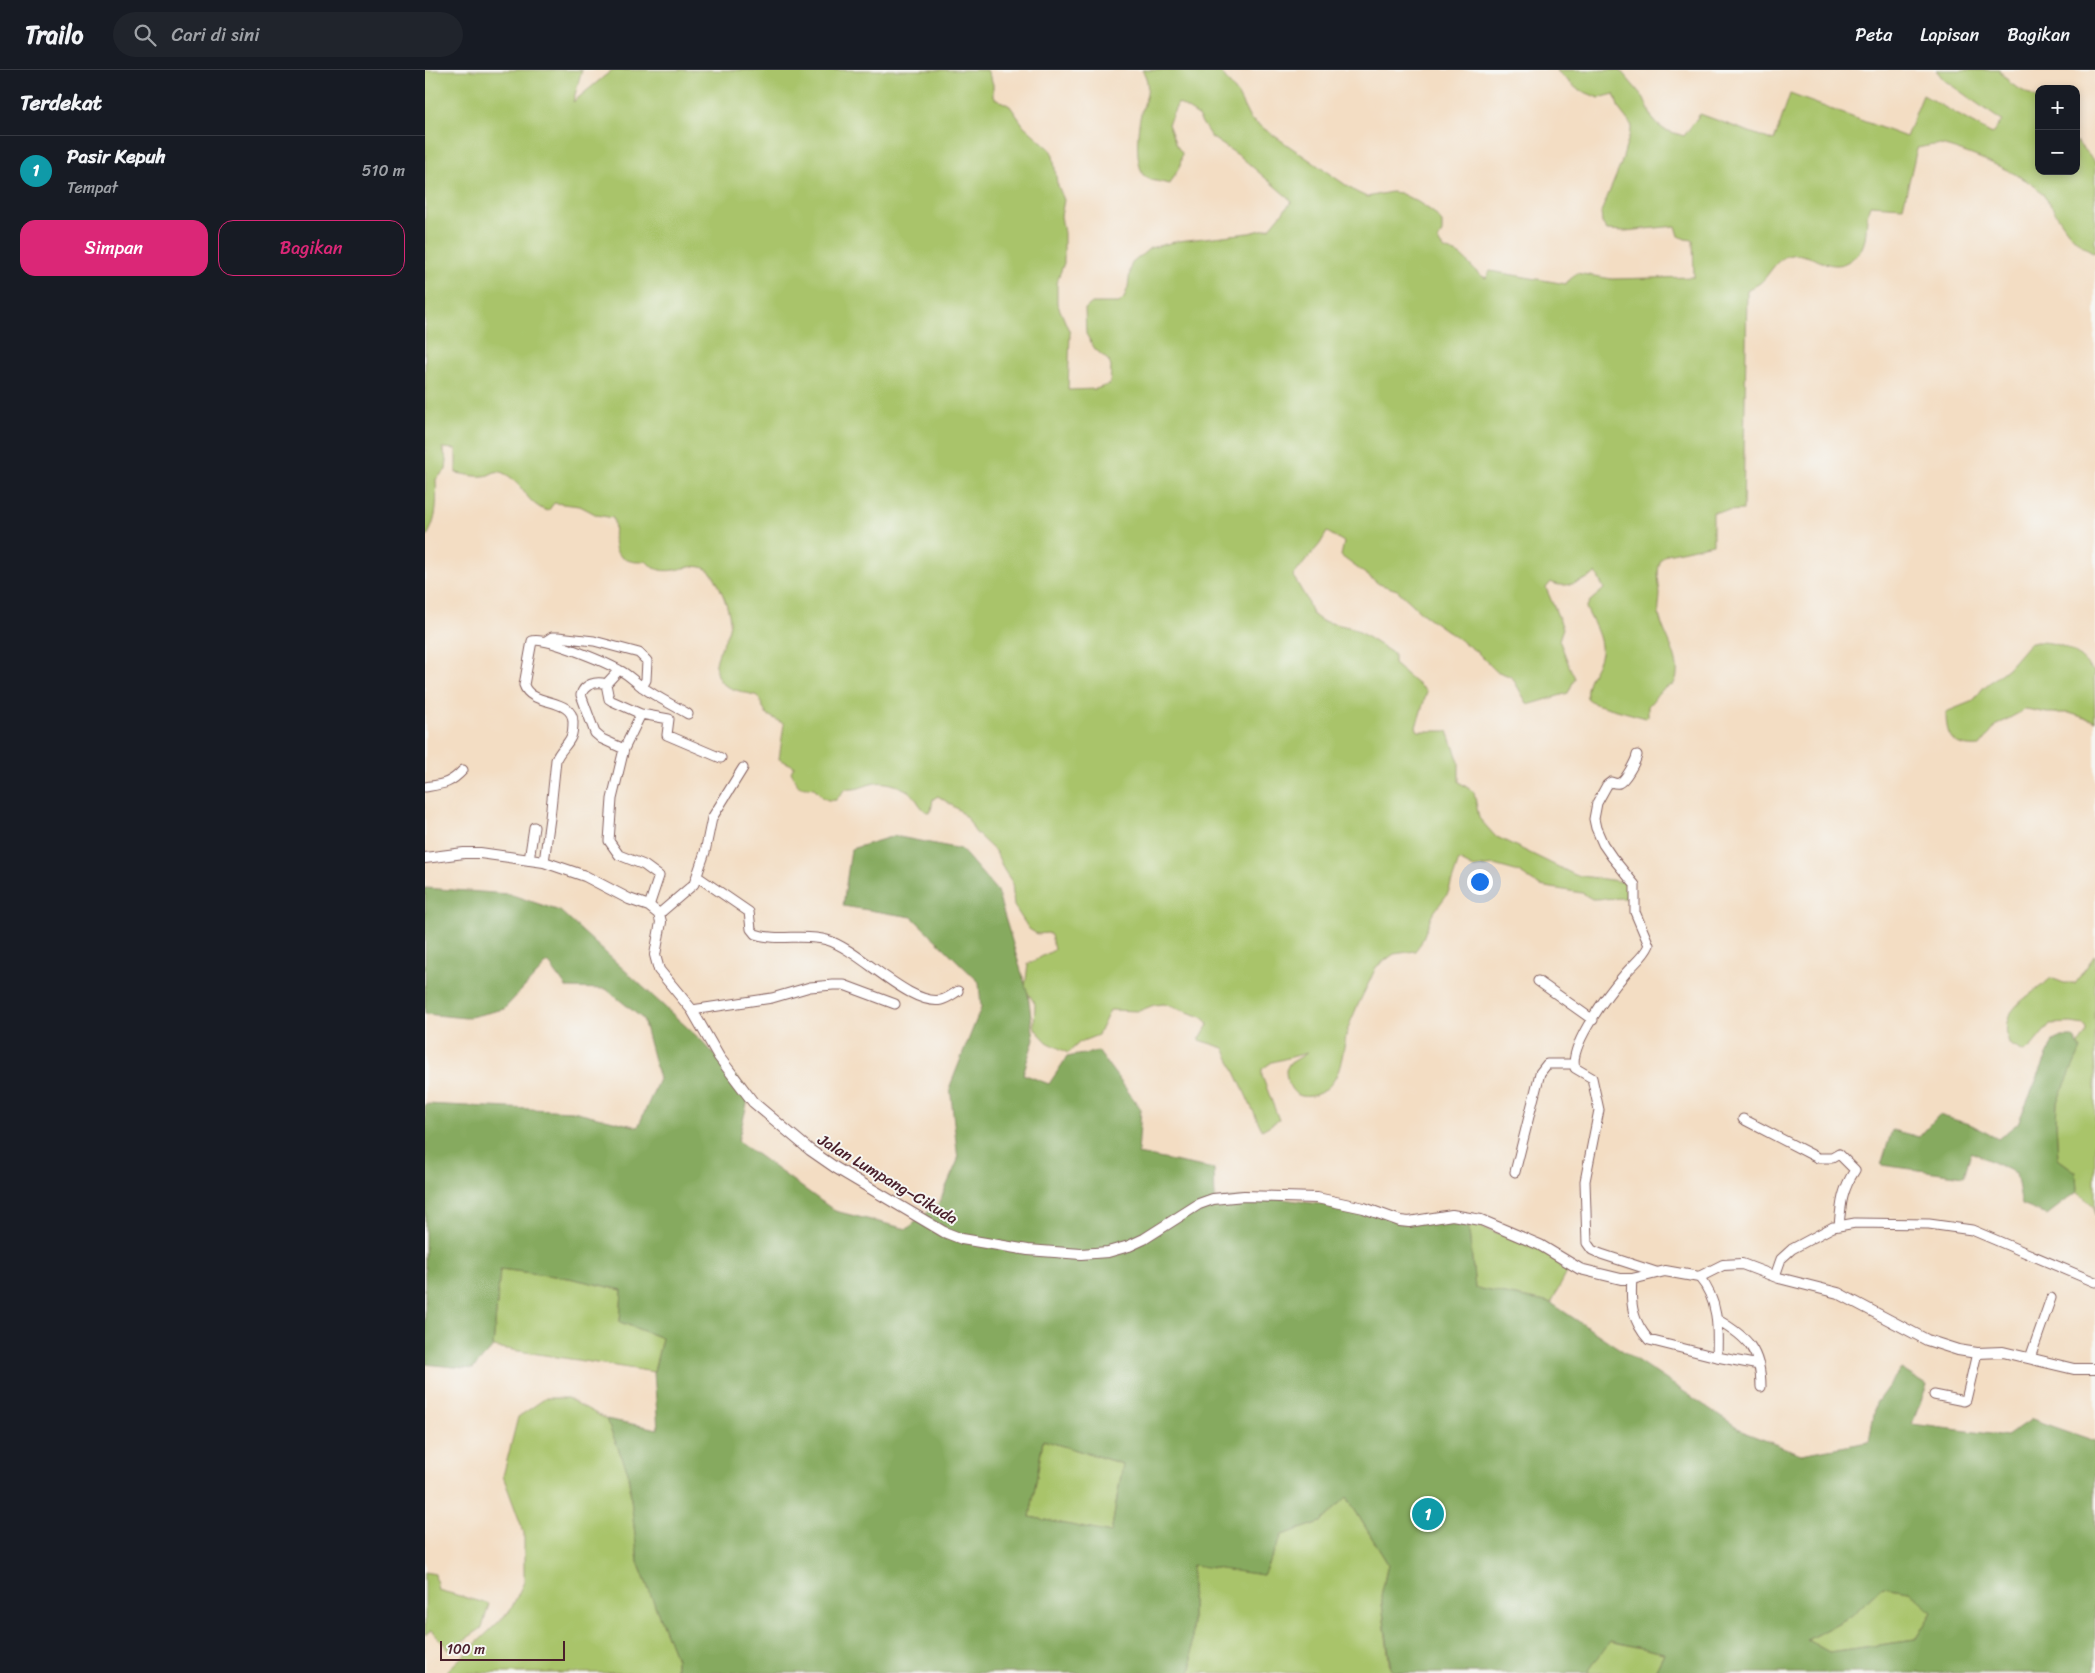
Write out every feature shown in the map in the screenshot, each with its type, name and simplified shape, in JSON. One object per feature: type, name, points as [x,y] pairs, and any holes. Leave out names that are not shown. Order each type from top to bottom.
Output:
[{"type":"street","points":[[545,642],[552,637],[594,641],[639,653],[647,660],[646,680],[642,687]]},
{"type":"street","points":[[544,862],[556,760],[570,738],[573,717],[567,709],[533,696],[525,689],[530,645],[535,640],[577,651],[619,670],[642,687],[688,714]]},
{"type":"street","points":[[605,684],[619,670]]},
{"type":"street","points":[[605,684],[600,682],[590,684],[585,687],[581,694],[595,733],[602,740],[624,749]]},
{"type":"street","points":[[605,684],[609,699],[612,702],[641,714],[669,719],[667,735],[721,758]]},
{"type":"street","points":[[641,714],[624,749],[613,799],[609,841],[619,854],[644,865],[659,876],[649,906]]},
{"type":"street","points":[[1637,756],[1634,767],[1622,781],[1619,783],[1611,782],[1607,785],[1597,803],[1594,819],[1603,844],[1635,886],[1635,912],[1649,945],[1647,951],[1611,992],[1579,1041],[1573,1064],[1575,1068],[1592,1078],[1599,1110],[1585,1181],[1587,1243],[1592,1250],[1656,1272]]},
{"type":"street","points":[[425,858],[480,853],[544,862],[585,876],[629,899],[649,906],[659,914],[694,884],[698,877],[712,818],[743,768]]},
{"type":"street","points":[[425,787],[448,783],[454,780],[463,770]]},
{"type":"street","points":[[529,860],[534,827]]},
{"type":"street","points":[[698,877],[749,912],[751,930],[755,934],[827,940],[865,961],[900,987],[928,999],[943,1000],[958,991]]},
{"type":"street","name":"Jalan Lumpang–Cikuda","points":[[659,914],[661,922],[655,955],[659,970],[692,1010],[719,1057],[753,1102],[780,1126],[836,1168],[944,1232],[962,1239],[1028,1250],[1081,1254],[1108,1252],[1145,1239],[1199,1204],[1213,1199],[1244,1196],[1317,1198],[1364,1208],[1400,1221],[1409,1222],[1452,1215],[1481,1220],[1540,1245],[1580,1269],[1621,1279],[1632,1279],[1665,1271],[1699,1277]]},
{"type":"street","points":[[1538,981],[1593,1020]]},
{"type":"street","points":[[692,1010],[772,998],[810,987],[833,985],[844,985],[895,1004]]},
{"type":"street","points":[[1515,1172],[1540,1073],[1547,1064],[1573,1064]]},
{"type":"street","points":[[1743,1119],[1818,1158],[1831,1158],[1839,1154],[1853,1166],[1855,1170],[1845,1185],[1842,1196],[1839,1226]]},
{"type":"street","points":[[1775,1276],[1781,1259],[1792,1249],[1833,1227],[1855,1223],[1929,1224],[1972,1230],[2095,1282]]},
{"type":"street","points":[[1717,1357],[1718,1320],[1706,1284],[1699,1277],[1723,1265],[1742,1264],[1775,1276],[1838,1293],[1927,1340],[1958,1350],[1977,1353],[2003,1352],[2074,1369],[2095,1369]]},
{"type":"street","points":[[1632,1279],[1631,1308],[1636,1323],[1649,1340],[1717,1357],[1759,1365]]},
{"type":"street","points":[[2030,1358],[2051,1298]]},
{"type":"street","points":[[1718,1320],[1740,1333],[1749,1343],[1759,1365],[1761,1386]]},
{"type":"street","points":[[1934,1395],[1966,1400],[1977,1353]]},
{"type":"green space","points":[[425,70],[582,70],[573,102],[612,70],[987,70],[993,84],[993,97],[1010,106],[1024,126],[1050,149],[1053,155],[1057,183],[1064,200],[1061,216],[1064,233],[1064,263],[1057,281],[1057,303],[1070,333],[1068,390],[1096,389],[1110,384],[1111,367],[1109,361],[1095,349],[1086,334],[1085,309],[1092,303],[1119,303],[1124,298],[1128,287],[1131,264],[1150,248],[1178,241],[1249,233],[1270,228],[1292,201],[1241,157],[1211,137],[1197,115],[1178,103],[1168,124],[1176,145],[1182,153],[1180,166],[1170,184],[1151,180],[1143,175],[1138,157],[1138,136],[1147,84],[1142,70],[1219,70],[1238,95],[1250,119],[1356,192],[1367,197],[1391,192],[1400,193],[1433,212],[1442,222],[1442,232],[1438,240],[1442,247],[1461,256],[1475,271],[1486,278],[1490,271],[1566,284],[1576,273],[1612,279],[1694,277],[1693,240],[1679,236],[1676,226],[1625,231],[1607,230],[1602,223],[1601,212],[1621,164],[1632,126],[1619,109],[1614,94],[1599,98],[1577,89],[1556,70],[1620,70],[1644,98],[1652,118],[1665,130],[1684,136],[1700,114],[1774,141],[1790,94],[1906,137],[1923,95],[1992,134],[2002,121],[1944,80],[1936,70],[1999,70],[2011,84],[2035,98],[2035,175],[2080,175],[2080,145],[2095,162],[2095,253],[2077,241],[2040,191],[2033,185],[2008,170],[1977,157],[1950,147],[1934,145],[1917,148],[1903,207],[1870,205],[1863,245],[1853,258],[1837,265],[1807,256],[1786,256],[1777,263],[1764,280],[1747,291],[1743,510],[1713,512],[1713,544],[1667,554],[1660,562],[1658,572],[1659,614],[1676,659],[1677,677],[1673,685],[1660,691],[1648,706],[1648,716],[1646,718],[1595,704],[1587,698],[1589,680],[1601,653],[1599,636],[1586,608],[1590,601],[1604,589],[1596,573],[1586,579],[1568,585],[1551,582],[1546,588],[1563,628],[1559,640],[1575,678],[1568,693],[1528,705],[1512,677],[1496,671],[1477,652],[1423,614],[1397,590],[1379,584],[1341,556],[1344,542],[1327,532],[1320,544],[1293,576],[1306,598],[1312,614],[1322,621],[1353,628],[1394,654],[1394,664],[1427,692],[1416,727],[1418,731],[1448,731],[1459,762],[1459,782],[1474,792],[1479,818],[1495,836],[1575,875],[1625,882],[1632,886],[1630,898],[1592,899],[1582,893],[1540,886],[1519,872],[1494,865],[1474,868],[1459,860],[1448,893],[1432,915],[1421,943],[1415,951],[1394,954],[1376,967],[1350,1023],[1337,1074],[1332,1083],[1325,1090],[1313,1096],[1301,1096],[1291,1089],[1286,1070],[1289,1064],[1307,1053],[1272,1062],[1262,1069],[1262,1076],[1279,1120],[1262,1130],[1224,1048],[1199,1040],[1209,1023],[1202,1017],[1164,1004],[1154,1005],[1139,1011],[1110,1010],[1098,1035],[1080,1042],[1068,1053],[1047,1042],[1036,1030],[1034,1025],[1035,1004],[1025,988],[1028,964],[1054,950],[1051,935],[1048,933],[1037,934],[1029,929],[1014,906],[1012,882],[996,852],[975,832],[970,822],[959,810],[938,796],[933,799],[929,813],[922,808],[911,793],[890,784],[876,783],[856,789],[845,789],[836,800],[828,800],[814,788],[800,787],[791,772],[794,766],[779,759],[784,724],[766,714],[758,696],[730,688],[722,683],[717,676],[717,660],[730,621],[722,593],[715,578],[708,570],[700,567],[691,567],[664,571],[655,568],[646,561],[635,562],[623,558],[616,550],[613,518],[597,515],[580,506],[554,503],[548,511],[540,508],[514,481],[501,472],[486,476],[456,473],[456,449],[442,448],[447,460],[446,470],[436,479],[434,518],[425,539]]},
{"type":"green space","points":[[2046,642],[2069,649],[2082,658],[2094,672],[2095,721],[2069,713],[2048,713],[2026,709],[1997,725],[1980,746],[1963,745],[1952,739],[1947,728],[1946,712],[1973,701],[1983,688],[2008,668],[2029,644]]},
{"type":"green space","points":[[894,836],[961,849],[997,891],[1028,994],[1034,1039],[1023,1074],[1049,1084],[1067,1057],[1098,1051],[1141,1109],[1138,1154],[1214,1169],[1215,1199],[1268,1197],[1370,1211],[1401,1223],[1451,1219],[1468,1222],[1475,1288],[1551,1303],[1746,1433],[1801,1454],[1869,1442],[1876,1403],[1901,1369],[1927,1385],[1912,1424],[2007,1436],[2032,1419],[2095,1441],[2095,1673],[1654,1673],[1664,1653],[1610,1641],[1587,1673],[1403,1673],[1391,1670],[1381,1596],[1388,1564],[1347,1497],[1321,1522],[1282,1535],[1263,1575],[1192,1565],[1192,1664],[1190,1673],[676,1673],[676,1659],[638,1562],[628,1472],[606,1419],[658,1429],[654,1372],[662,1338],[620,1322],[622,1290],[569,1278],[500,1269],[493,1347],[473,1369],[425,1364],[425,1104],[573,1111],[638,1127],[659,1079],[643,1019],[606,989],[567,988],[548,962],[504,1009],[466,1018],[425,1014],[425,888],[509,894],[560,911],[702,1041],[750,1092],[738,1141],[835,1211],[907,1229],[939,1203],[958,1160],[950,1086],[981,1008],[979,982],[912,917],[843,906],[851,849]],"holes":[[[1043,1440],[1123,1464],[1111,1533],[1030,1517]],[[1882,1587],[1909,1591],[1932,1612],[1915,1640],[1829,1652],[1807,1640],[1851,1616]]]},
{"type":"green space","points":[[2095,955],[2095,1215],[2094,1206],[2077,1192],[2076,1172],[2058,1159],[2057,1102],[2080,1049],[2079,1044],[2086,1030],[2084,1025],[2071,1023],[2050,1024],[2031,1047],[2024,1052],[2009,1044],[2006,1032],[2007,1021],[2011,1013],[2025,998],[2051,978],[2064,983],[2075,983]]},
{"type":"green space","points":[[2061,1037],[2073,1037],[2081,1049],[2057,1102],[2056,1123],[2058,1159],[2076,1172],[2077,1192],[2047,1215],[2022,1205],[2016,1173],[1971,1152],[1964,1176],[1881,1165],[1892,1130],[1919,1137],[1939,1115],[1972,1125],[1998,1139],[2018,1123],[2053,1041]]},
{"type":"green space","points":[[1468,1222],[1535,1247],[1570,1267],[1551,1303],[1475,1288]]},
{"type":"green space","points":[[500,1269],[569,1278],[622,1290],[620,1322],[662,1338],[654,1372],[493,1347]]},
{"type":"green space","points":[[546,1398],[567,1398],[606,1419],[628,1471],[638,1562],[676,1659],[676,1673],[445,1673],[510,1611],[524,1582],[524,1533],[503,1476],[518,1417]]},
{"type":"green space","points":[[1043,1440],[1123,1464],[1111,1533],[1030,1517]]},
{"type":"green space","points":[[1347,1497],[1388,1564],[1381,1596],[1390,1669],[1403,1673],[1190,1673],[1192,1664],[1192,1564],[1263,1575],[1282,1535],[1321,1522]]},
{"type":"green space","points":[[425,1572],[435,1574],[438,1590],[489,1604],[482,1628],[449,1650],[431,1630],[425,1635]]},
{"type":"green space","points":[[1882,1587],[1909,1591],[1932,1612],[1915,1640],[1829,1652],[1807,1640],[1851,1616]]},
{"type":"green space","points":[[1609,1641],[1664,1653],[1654,1673],[1587,1673]]},
{"type":"place","name":"Pasir Kepuh","points":[[1428,1514]]}]
